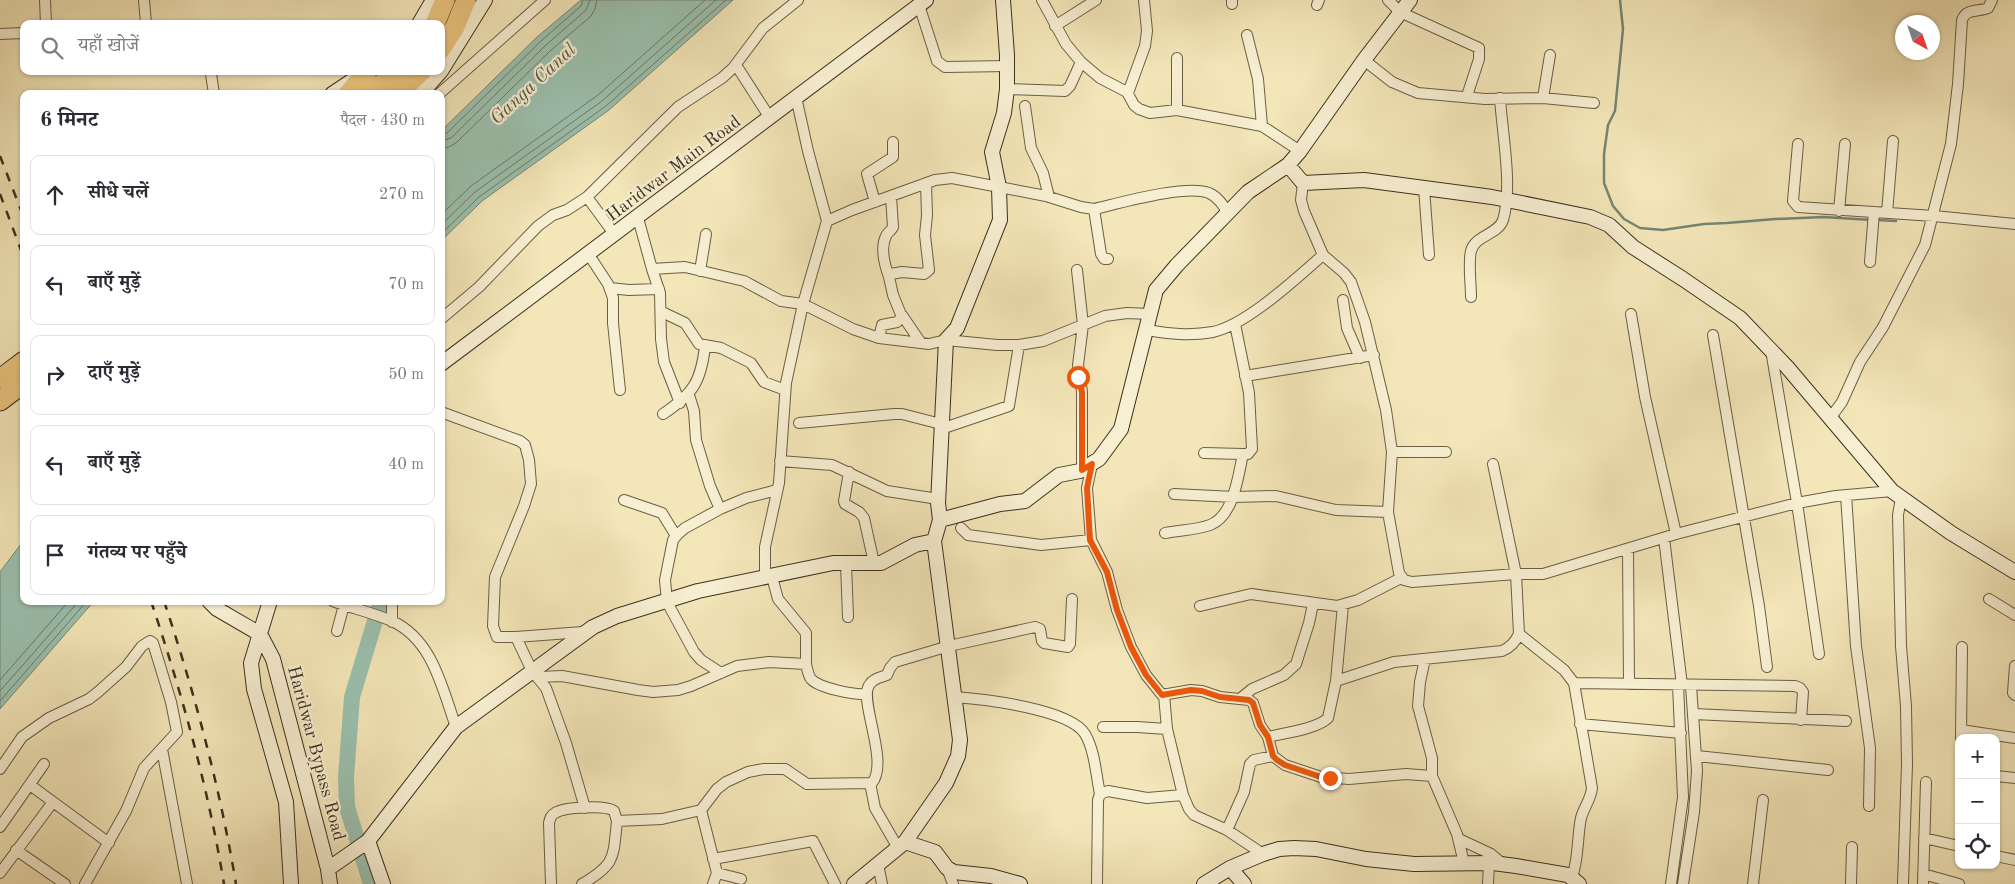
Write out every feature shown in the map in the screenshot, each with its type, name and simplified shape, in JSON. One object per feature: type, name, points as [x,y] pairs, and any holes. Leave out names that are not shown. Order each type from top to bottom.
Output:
[{"type":"highway","points":[[436,20],[446,0]]},
{"type":"highway","points":[[445,43],[455,27],[466,0]]},
{"type":"highway","points":[[351,90],[364,75]]},
{"type":"highway","points":[[374,90],[392,75]]},
{"type":"highway","points":[[401,90],[418,75]]},
{"type":"highway","points":[[0,379],[20,364]]},
{"type":"highway","points":[[0,401],[20,386]]},
{"type":"street","points":[[45,0],[46,20]]},
{"type":"street","points":[[144,0],[146,20]]},
{"type":"street","points":[[421,20],[433,0]]},
{"type":"street","points":[[455,27],[474,0]]},
{"type":"street","points":[[445,65],[485,0]]},
{"type":"street","points":[[444,90],[545,0]]},
{"type":"street","points":[[445,316],[478,287],[538,226],[553,215],[567,210],[587,197],[678,107],[722,78],[736,65],[763,28],[798,0]]},
{"type":"street","points":[[854,884],[902,845],[946,783],[958,756],[960,740],[934,541],[940,520],[938,499],[946,340],[957,328],[1000,220],[999,187],[992,152],[1004,113],[1007,89],[1003,0]]},
{"type":"street","points":[[1042,0],[1066,44],[1081,62],[1100,78],[1128,93],[1134,105],[1146,112],[1177,110],[1262,126],[1300,151]]},
{"type":"street","points":[[1055,26],[1096,0]]},
{"type":"street","points":[[1128,93],[1145,46],[1147,31],[1144,0]]},
{"type":"street","points":[[1388,0],[1400,12],[1479,48],[1479,59],[1467,96]]},
{"type":"street","points":[[940,520],[1000,504],[1024,501],[1059,475],[1087,467],[1098,459],[1121,429],[1148,330],[1156,290],[1177,265],[1248,192],[1288,165],[1410,0]]},
{"type":"street","points":[[1831,418],[1842,402],[1860,362],[1883,327],[1925,245],[1934,216],[1956,114],[1963,16],[1968,12],[1988,8],[1992,0]]},
{"type":"street","points":[[923,3],[940,65],[944,67],[1007,66]]},
{"type":"street","name":"Haridwar Main Road","points":[[445,361],[923,3]]},
{"type":"street","points":[[0,34],[20,33]]},
{"type":"street","points":[[1247,35],[1258,79],[1262,126]]},
{"type":"street","points":[[1543,98],[1550,55]]},
{"type":"street","points":[[1177,58],[1177,110]]},
{"type":"street","points":[[1364,60],[1392,82],[1408,90],[1431,95],[1467,96],[1484,99],[1543,98],[1594,103]]},
{"type":"street","points":[[1007,89],[1065,91],[1070,86],[1081,62]]},
{"type":"street","points":[[736,65],[770,118]]},
{"type":"street","points":[[211,75],[213,90]]},
{"type":"street","points":[[338,90],[362,75]]},
{"type":"street","points":[[424,90],[438,75]]},
{"type":"street","points":[[796,97],[827,222],[803,304],[785,390],[778,490],[765,547],[768,578],[778,599],[806,633],[806,664],[810,678],[825,686],[858,694],[866,694]]},
{"type":"street","points":[[1471,297],[1472,251],[1482,238],[1499,228],[1504,217],[1507,176],[1500,98]]},
{"type":"street","points":[[1025,106],[1031,148],[1043,173],[1049,197]]},
{"type":"street","points":[[1887,213],[1893,141]]},
{"type":"street","points":[[875,202],[867,174],[893,157],[893,142]]},
{"type":"street","points":[[1798,144],[1793,200],[1795,206],[1800,208],[1839,211],[1873,217],[1887,213],[2015,224]]},
{"type":"street","points":[[1839,211],[1845,144]]},
{"type":"street","points":[[1288,165],[1302,183],[1301,200],[1304,211],[1323,256],[1344,273],[1351,282],[1374,355],[1392,452],[1388,512],[1401,578]]},
{"type":"street","points":[[827,222],[936,180],[952,178],[1049,197],[1094,209],[1152,196],[1194,191],[1211,194],[1217,198],[1228,212]]},
{"type":"street","points":[[1302,183],[1364,180],[1424,188],[1506,200],[1590,217],[1609,225],[1633,248],[1732,312],[1771,350],[1896,495],[1956,537],[2015,572]]},
{"type":"street","points":[[889,277],[895,272],[924,274],[929,270],[925,236],[927,215],[926,184]]},
{"type":"street","points":[[1424,188],[1429,256]]},
{"type":"street","points":[[891,196],[893,227],[885,238],[885,266],[893,295],[902,315],[921,343]]},
{"type":"street","points":[[587,197],[615,235]]},
{"type":"street","points":[[1094,209],[1101,254],[1104,259],[1108,259]]},
{"type":"street","points":[[1870,262],[1873,217]]},
{"type":"street","points":[[638,218],[659,289],[664,362],[680,403]]},
{"type":"street","points":[[700,271],[706,234]]},
{"type":"street","points":[[589,254],[610,288],[613,298],[613,323],[620,390]]},
{"type":"street","points":[[1148,330],[1180,335],[1214,332],[1235,324],[1323,256]]},
{"type":"street","points":[[652,268],[685,267],[751,284],[781,301],[803,304],[853,329],[879,338],[929,344],[946,340],[997,345],[1019,345],[1043,341],[1105,316],[1127,313],[1150,314]]},
{"type":"street","points":[[1077,270],[1083,325],[1078,365],[1082,392],[1090,540],[1107,572],[1117,610],[1139,663],[1156,689],[1164,695],[1191,690],[1202,691],[1220,697],[1249,700],[1253,703],[1260,725],[1268,737],[1273,756],[1285,765],[1321,777],[1349,779],[1406,774],[1432,776]]},
{"type":"street","points":[[610,288],[629,290],[659,289]]},
{"type":"street","points":[[1343,300],[1347,328],[1360,358]]},
{"type":"street","points":[[662,312],[685,324],[696,342],[705,346],[721,348],[746,360],[754,365],[764,382],[785,390]]},
{"type":"street","points":[[1631,314],[1645,397],[1676,534]]},
{"type":"street","points":[[879,338],[882,325],[899,320],[902,315]]},
{"type":"street","points":[[1204,453],[1248,454],[1252,449],[1248,392],[1235,324]]},
{"type":"street","points":[[1713,335],[1767,667]]},
{"type":"street","points":[[799,423],[894,414],[941,426],[1009,406],[1019,345]]},
{"type":"street","points":[[663,414],[689,395],[699,379],[703,367],[705,346]]},
{"type":"street","points":[[1771,350],[1797,503],[1819,654]]},
{"type":"street","points":[[1245,376],[1374,355]]},
{"type":"street","points":[[689,395],[694,411],[696,440],[710,486],[720,509]]},
{"type":"street","points":[[445,413],[513,438],[525,445],[530,464],[531,484],[495,577],[492,603],[492,626],[495,635],[500,639],[584,632]]},
{"type":"street","points":[[1392,452],[1446,452]]},
{"type":"street","points":[[1165,533],[1213,524],[1229,507],[1234,497],[1243,454]]},
{"type":"street","points":[[780,461],[827,464],[849,472],[887,491],[938,499]]},
{"type":"street","points":[[1336,681],[1394,662],[1509,648],[1519,634],[1516,574],[1493,464]]},
{"type":"street","points":[[849,472],[844,501],[845,504],[859,512],[864,518],[874,563]]},
{"type":"street","points":[[721,673],[700,660],[667,602],[666,573],[670,549],[676,536],[685,528],[720,509],[746,498],[778,490]]},
{"type":"street","points":[[1174,494],[1234,497],[1276,496],[1336,510],[1388,512]]},
{"type":"street","points":[[1200,606],[1251,594],[1337,606],[1358,600],[1401,578],[1412,582],[1554,572],[1676,534],[1797,503],[1846,495],[1896,495]]},
{"type":"street","points":[[1846,495],[1856,646],[1870,748],[1869,806]]},
{"type":"street","points":[[1896,495],[1901,646],[1906,706],[1907,764],[1903,884]]},
{"type":"street","points":[[624,500],[662,513],[676,536]]},
{"type":"street","points":[[960,528],[968,535],[1041,545],[1090,540]]},
{"type":"street","points":[[1664,538],[1684,685],[1694,714],[1697,756],[1694,812],[1683,884]]},
{"type":"street","points":[[328,869],[368,841],[456,727],[535,674],[584,632],[617,616],[698,592],[833,563],[881,563],[916,544],[934,541]]},
{"type":"street","points":[[1628,549],[1629,684]]},
{"type":"street","points":[[846,563],[848,617]]},
{"type":"street","points":[[617,821],[662,819],[701,810],[717,789],[726,782],[748,772],[764,769],[785,769],[807,784],[870,783],[875,778],[877,751],[866,694],[870,683],[887,675],[895,662],[948,646],[1035,627],[1040,629],[1044,643],[1068,647],[1070,644],[1072,599]]},
{"type":"street","points":[[1988,599],[2015,614]]},
{"type":"street","points":[[1241,698],[1252,689],[1284,675],[1296,664],[1313,604]]},
{"type":"street","points":[[213,605],[260,634]]},
{"type":"street","points":[[269,605],[251,663],[254,689],[286,802],[291,884]]},
{"type":"street","points":[[337,631],[344,605],[384,619],[411,634],[427,652],[456,727]]},
{"type":"street","points":[[384,619],[390,605]]},
{"type":"street","points":[[1268,737],[1325,722],[1329,716],[1336,681],[1343,605]]},
{"type":"street","name":"Haridwar Bypass Road","points":[[260,634],[273,659],[328,869],[330,884]]},
{"type":"street","points":[[1204,884],[1230,868],[1263,854],[1279,849],[1316,848],[1366,858],[1414,864],[1503,864],[1576,880],[1576,861],[1582,816],[1592,788],[1574,683],[1564,670],[1519,634]]},
{"type":"street","points":[[516,637],[535,674],[546,688],[566,743],[585,808]]},
{"type":"street","points":[[0,769],[22,736],[49,718],[89,699],[126,667],[142,646],[150,641],[153,643],[177,728],[176,735],[144,768],[126,811],[85,884]]},
{"type":"street","points":[[1961,734],[1962,647]]},
{"type":"street","points":[[1426,659],[1420,682],[1418,706],[1432,758],[1432,776],[1459,839],[1464,863]]},
{"type":"street","points":[[535,674],[562,676],[653,692],[678,690],[692,686],[737,666],[769,662],[806,664]]},
{"type":"street","points":[[2015,666],[2013,693],[2015,695]]},
{"type":"street","points":[[1574,683],[1798,686],[1803,692],[1801,720]]},
{"type":"street","points":[[1671,884],[1682,810],[1681,733],[1684,685]]},
{"type":"street","points":[[1164,695],[1167,729],[1183,794],[1189,809],[1194,816],[1227,830],[1263,854]]},
{"type":"street","points":[[955,697],[987,699],[1018,705],[1063,718],[1076,724],[1085,734],[1100,794],[1098,800],[1098,884]]},
{"type":"street","points":[[1694,714],[1846,721]]},
{"type":"street","points":[[1580,724],[1681,733]]},
{"type":"street","points":[[1103,727],[1167,729]]},
{"type":"street","points":[[2000,737],[2015,738]]},
{"type":"street","points":[[162,749],[187,884]]},
{"type":"street","points":[[1227,830],[1244,792],[1250,764],[1254,760],[1273,756]]},
{"type":"street","points":[[1697,756],[1828,770]]},
{"type":"street","points":[[0,827],[44,764]]},
{"type":"street","points":[[2000,776],[2015,778]]},
{"type":"street","points":[[1926,782],[1923,879],[1959,884]]},
{"type":"street","points":[[870,783],[875,808],[902,845],[935,852],[947,868],[953,884]]},
{"type":"street","points":[[30,785],[109,843]]},
{"type":"street","points":[[1100,794],[1108,792],[1147,798],[1183,794]]},
{"type":"street","points":[[1753,884],[1763,800]]},
{"type":"street","points":[[0,873],[53,802]]},
{"type":"street","points":[[550,884],[550,817],[562,809],[610,808],[615,813],[617,821],[610,863],[598,874],[582,884]]},
{"type":"street","points":[[701,810],[716,873],[713,884]]},
{"type":"street","points":[[1924,838],[1955,845]]},
{"type":"street","points":[[1459,839],[1491,854],[1503,864]]},
{"type":"street","points":[[368,841],[383,884]]},
{"type":"street","points":[[713,859],[813,841],[835,884]]},
{"type":"street","points":[[1851,884],[1852,847]]},
{"type":"street","points":[[16,850],[65,884]]},
{"type":"street","points":[[2000,857],[2015,860]]},
{"type":"street","points":[[1488,863],[1488,884]]},
{"type":"street","points":[[878,864],[882,884]]},
{"type":"street","points":[[947,868],[954,872],[990,876],[1020,884]]},
{"type":"street","points":[[1230,868],[1244,884]]},
{"type":"street","points":[[716,873],[741,879]]},
{"type":"water","name":"Ganga Canal","points":[[581,0],[733,0],[609,110],[482,201],[445,237],[445,127],[537,37]]},
{"type":"water","points":[[20,545],[20,605],[91,605],[0,709],[0,572]]},
{"type":"waterway","points":[[1620,0],[1623,29],[1615,111],[1608,125],[1604,154],[1604,183],[1613,206],[1624,219],[1640,228],[1663,230],[1704,224],[1775,219],[1824,217],[1872,220]]},
{"type":"waterway","points":[[1877,220],[1896,221]]},
{"type":"waterway","points":[[371,884],[347,807],[346,777],[352,697],[380,605]]},
{"type":"railway","points":[[0,156],[20,208]]},
{"type":"railway","points":[[0,194],[20,247]]},
{"type":"railway","points":[[152,605],[202,776],[224,884]]},
{"type":"railway","points":[[165,605],[206,741],[230,848],[236,884]]},
{"type":"route","points":[[1078,377],[1082,392],[1082,470],[1092,464],[1087,488],[1090,540],[1107,572],[1125,632],[1146,675],[1162,695],[1191,690],[1202,691],[1220,697],[1249,700],[1253,703],[1260,725],[1268,737],[1273,756],[1277,760],[1285,765],[1321,777],[1330,778]]}]
